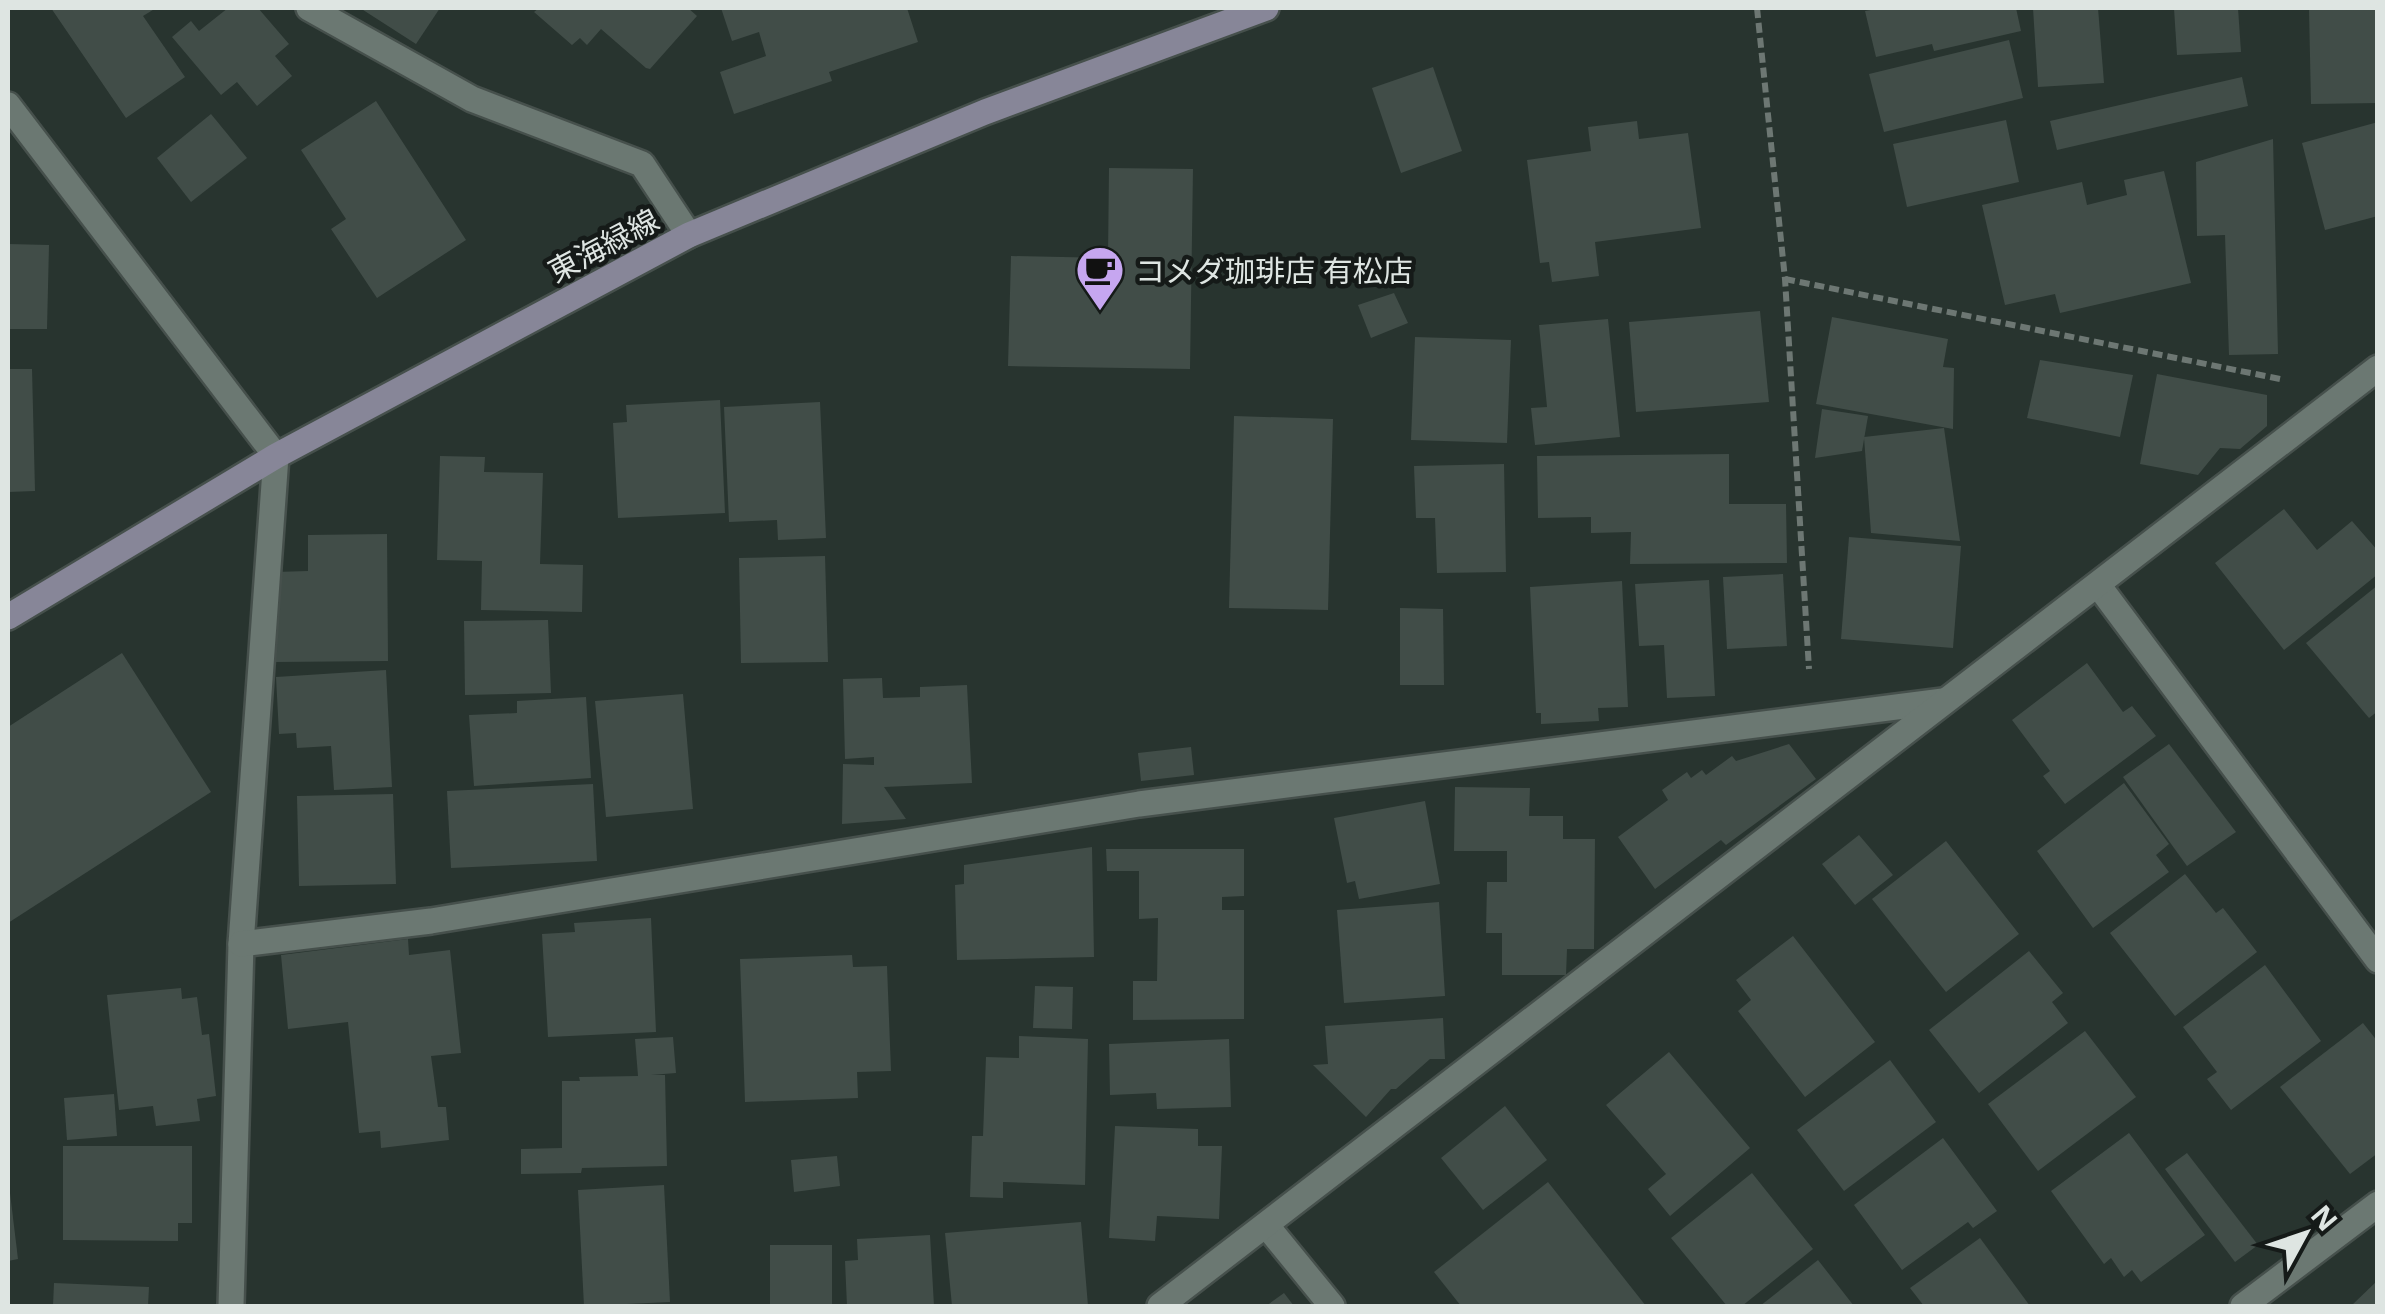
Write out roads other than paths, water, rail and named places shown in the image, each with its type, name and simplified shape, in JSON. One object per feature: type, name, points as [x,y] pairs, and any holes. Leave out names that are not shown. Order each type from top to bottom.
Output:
[{"type":"main road","name":"東海緑線","points":[[8,617],[276,456],[690,236],[985,112],[1266,8]]},
{"type":"street","points":[[309,8],[472,99],[642,164],[690,236]]},
{"type":"street","points":[[8,105],[276,456],[241,944],[231,1306]]},
{"type":"street","points":[[1160,1306],[2378,368]]},
{"type":"street","points":[[2098,585],[2378,960]]},
{"type":"street","points":[[241,944],[431,921],[1140,804],[1943,702]]},
{"type":"street","points":[[2243,1306],[2378,1204]]},
{"type":"street","points":[[1266,1225],[1332,1306]]},
{"type":"place","name":"コメダ珈琲店 有松店","points":[[1100,312]]}]
